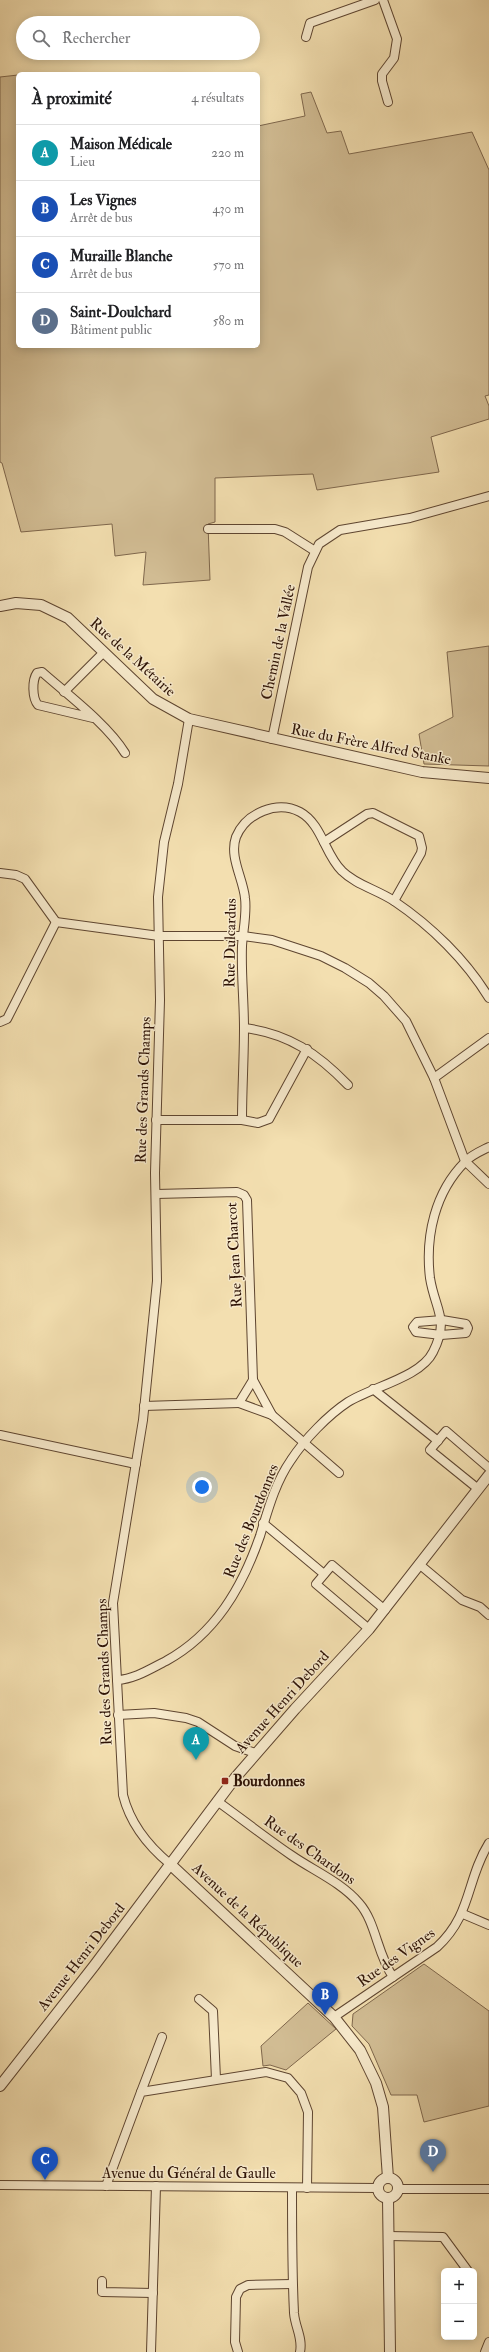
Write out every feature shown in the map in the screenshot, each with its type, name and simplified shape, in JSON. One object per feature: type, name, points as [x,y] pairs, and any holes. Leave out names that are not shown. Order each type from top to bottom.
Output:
[{"type":"street","points":[[306,37],[310,22],[375,0]]},
{"type":"street","points":[[383,0],[397,39],[394,58],[382,74],[382,81],[388,102]]},
{"type":"street","name":"Chemin de la Vallée","points":[[272,739],[308,567],[315,551],[328,536],[340,530],[410,518],[489,496]]},
{"type":"street","points":[[208,529],[274,529],[285,532],[315,551]]},
{"type":"street","name":"Rue de la Métairie","points":[[0,606],[16,603],[41,605],[68,618],[153,699],[189,719],[272,739]]},
{"type":"street","points":[[64,692],[104,652]]},
{"type":"street","points":[[93,718],[38,705],[34,701],[35,677],[37,673],[42,672],[93,718],[114,738],[124,753]]},
{"type":"street","points":[[72,714],[76,712],[78,705]]},
{"type":"street","name":"Rue des Grands Champs","points":[[170,1864],[142,1835],[126,1808],[121,1783],[113,1602],[144,1406],[157,1281],[156,1120],[160,1000],[158,897],[164,842],[178,784],[189,719]]},
{"type":"street","name":"Rue du Frère Alfred Stanke","points":[[272,739],[422,772],[489,778]]},
{"type":"street","name":"Rue Dulcardus","points":[[242,1120],[244,1028],[243,936],[246,902],[234,849],[240,829],[257,814],[265,810],[286,807],[300,812],[312,822],[342,871],[394,901],[433,932],[459,958],[489,998]]},
{"type":"street","points":[[324,842],[367,814],[373,813],[419,836],[422,848],[421,854],[394,901]]},
{"type":"street","points":[[0,873],[16,875],[25,880],[56,922],[159,936],[243,936],[272,940],[321,956],[369,982],[393,1003],[406,1021],[434,1078],[465,1161],[489,1184]]},
{"type":"street","points":[[0,1022],[6,1019],[56,922]]},
{"type":"street","points":[[244,1028],[263,1030],[307,1049],[326,1062],[348,1085]]},
{"type":"street","points":[[434,1078],[489,1038]]},
{"type":"street","points":[[156,1120],[242,1120],[258,1123],[269,1119],[307,1049]]},
{"type":"street","points":[[465,1161],[489,1147]]},
{"type":"street","name":"Rue des Bourdonnes","points":[[117,1680],[125,1679],[144,1672],[172,1657],[213,1624],[237,1591],[244,1577],[274,1491],[290,1462],[304,1442],[347,1403],[373,1389],[400,1379],[419,1369],[432,1355],[441,1335],[442,1320],[430,1277],[430,1234],[435,1212],[442,1192],[465,1161]]},
{"type":"street","name":"Rue Jean Charcot","points":[[156,1194],[237,1192],[244,1194],[247,1200],[254,1380],[272,1415]]},
{"type":"street","points":[[442,1320],[463,1322],[468,1328],[466,1333],[441,1335],[416,1332],[413,1327],[417,1322],[442,1320]]},
{"type":"street","points":[[238,1403],[254,1380]]},
{"type":"street","points":[[373,1389],[438,1441]]},
{"type":"street","name":"Rue Jean Charcot","points":[[144,1406],[238,1403],[272,1415],[339,1473]]},
{"type":"street","points":[[477,1488],[430,1450],[446,1431],[489,1468]]},
{"type":"street","points":[[0,1434],[136,1464]]},
{"type":"street","name":"Avenue Henri Debord","points":[[0,2086],[94,1966],[217,1801],[255,1753],[385,1610],[477,1488],[489,1475]]},
{"type":"street","points":[[263,1523],[324,1574]]},
{"type":"street","points":[[419,1564],[462,1600],[480,1607],[489,1615]]},
{"type":"street","points":[[369,1629],[316,1584],[324,1574],[332,1565],[385,1610]]},
{"type":"street","points":[[118,1715],[154,1713],[186,1718],[198,1722],[235,1746],[255,1753]]},
{"type":"street","name":"Rue des Chardons","points":[[217,1801],[292,1856],[344,1889],[359,1902],[369,1920],[382,1958],[393,1977]]},
{"type":"street","name":"Rue des Vignes","points":[[334,2017],[437,1947],[450,1935],[462,1914],[479,1858],[489,1843]]},
{"type":"street","name":"Avenue de la République","points":[[170,1864],[334,2017],[360,2050],[376,2083],[383,2107],[388,2178]]},
{"type":"street","points":[[462,1914],[489,1925]]},
{"type":"street","points":[[199,1999],[213,2012],[216,2079]]},
{"type":"street","points":[[106,2186],[162,2037]]},
{"type":"street","points":[[141,2092],[266,2072],[288,2078],[301,2093],[308,2112],[307,2188]]},
{"type":"street","points":[[388,2178],[396,2183],[398,2189],[395,2196],[388,2198],[383,2197],[378,2188],[381,2181],[388,2178]]},
{"type":"street","name":"Avenue du Général de Gaulle","points":[[0,2185],[378,2188]]},
{"type":"street","points":[[151,2352],[156,2186]]},
{"type":"street","points":[[292,2188],[292,2284],[294,2318],[301,2342],[300,2352]]},
{"type":"street","points":[[398,2189],[489,2189]]},
{"type":"street","points":[[388,2198],[390,2352]]},
{"type":"street","points":[[388,2236],[443,2237],[466,2268]]},
{"type":"street","points":[[102,2281],[102,2292],[153,2293]]},
{"type":"street","points":[[238,2352],[235,2342],[236,2297],[240,2289],[248,2286],[292,2284]]},
{"type":"street","points":[[485,2352],[489,2342]]},
{"type":"shaded area","points":[[16,75],[16,348],[260,348],[260,126],[305,116],[301,94],[311,92],[327,133],[341,131],[349,154],[472,132],[489,170],[489,395],[485,396],[489,406],[489,419],[431,437],[439,472],[317,490],[313,474],[215,478],[215,522],[208,524],[210,580],[143,585],[146,552],[115,556],[112,524],[21,532],[2,463],[0,462],[0,77]]},
{"type":"shaded area","points":[[489,646],[489,766],[424,764],[419,734],[453,717],[447,652]]},
{"type":"shaded area","points":[[424,1964],[489,2011],[489,2106],[424,2122],[417,2095],[391,2095],[369,2044],[352,2026],[353,2014]]},
{"type":"shaded area","points":[[308,2003],[336,2029],[286,2070],[270,2065],[263,2066],[261,2046]]},
{"type":"place","name":"Maison Médicale","points":[[196,1760]]},
{"type":"place","name":"Bourdonnes","points":[[225,1781]]},
{"type":"place","name":"Les Vignes","points":[[325,2015]]},
{"type":"place","name":"Saint-Doulchard","points":[[433,2172]]},
{"type":"place","name":"Muraille Blanche","points":[[45,2180]]}]
